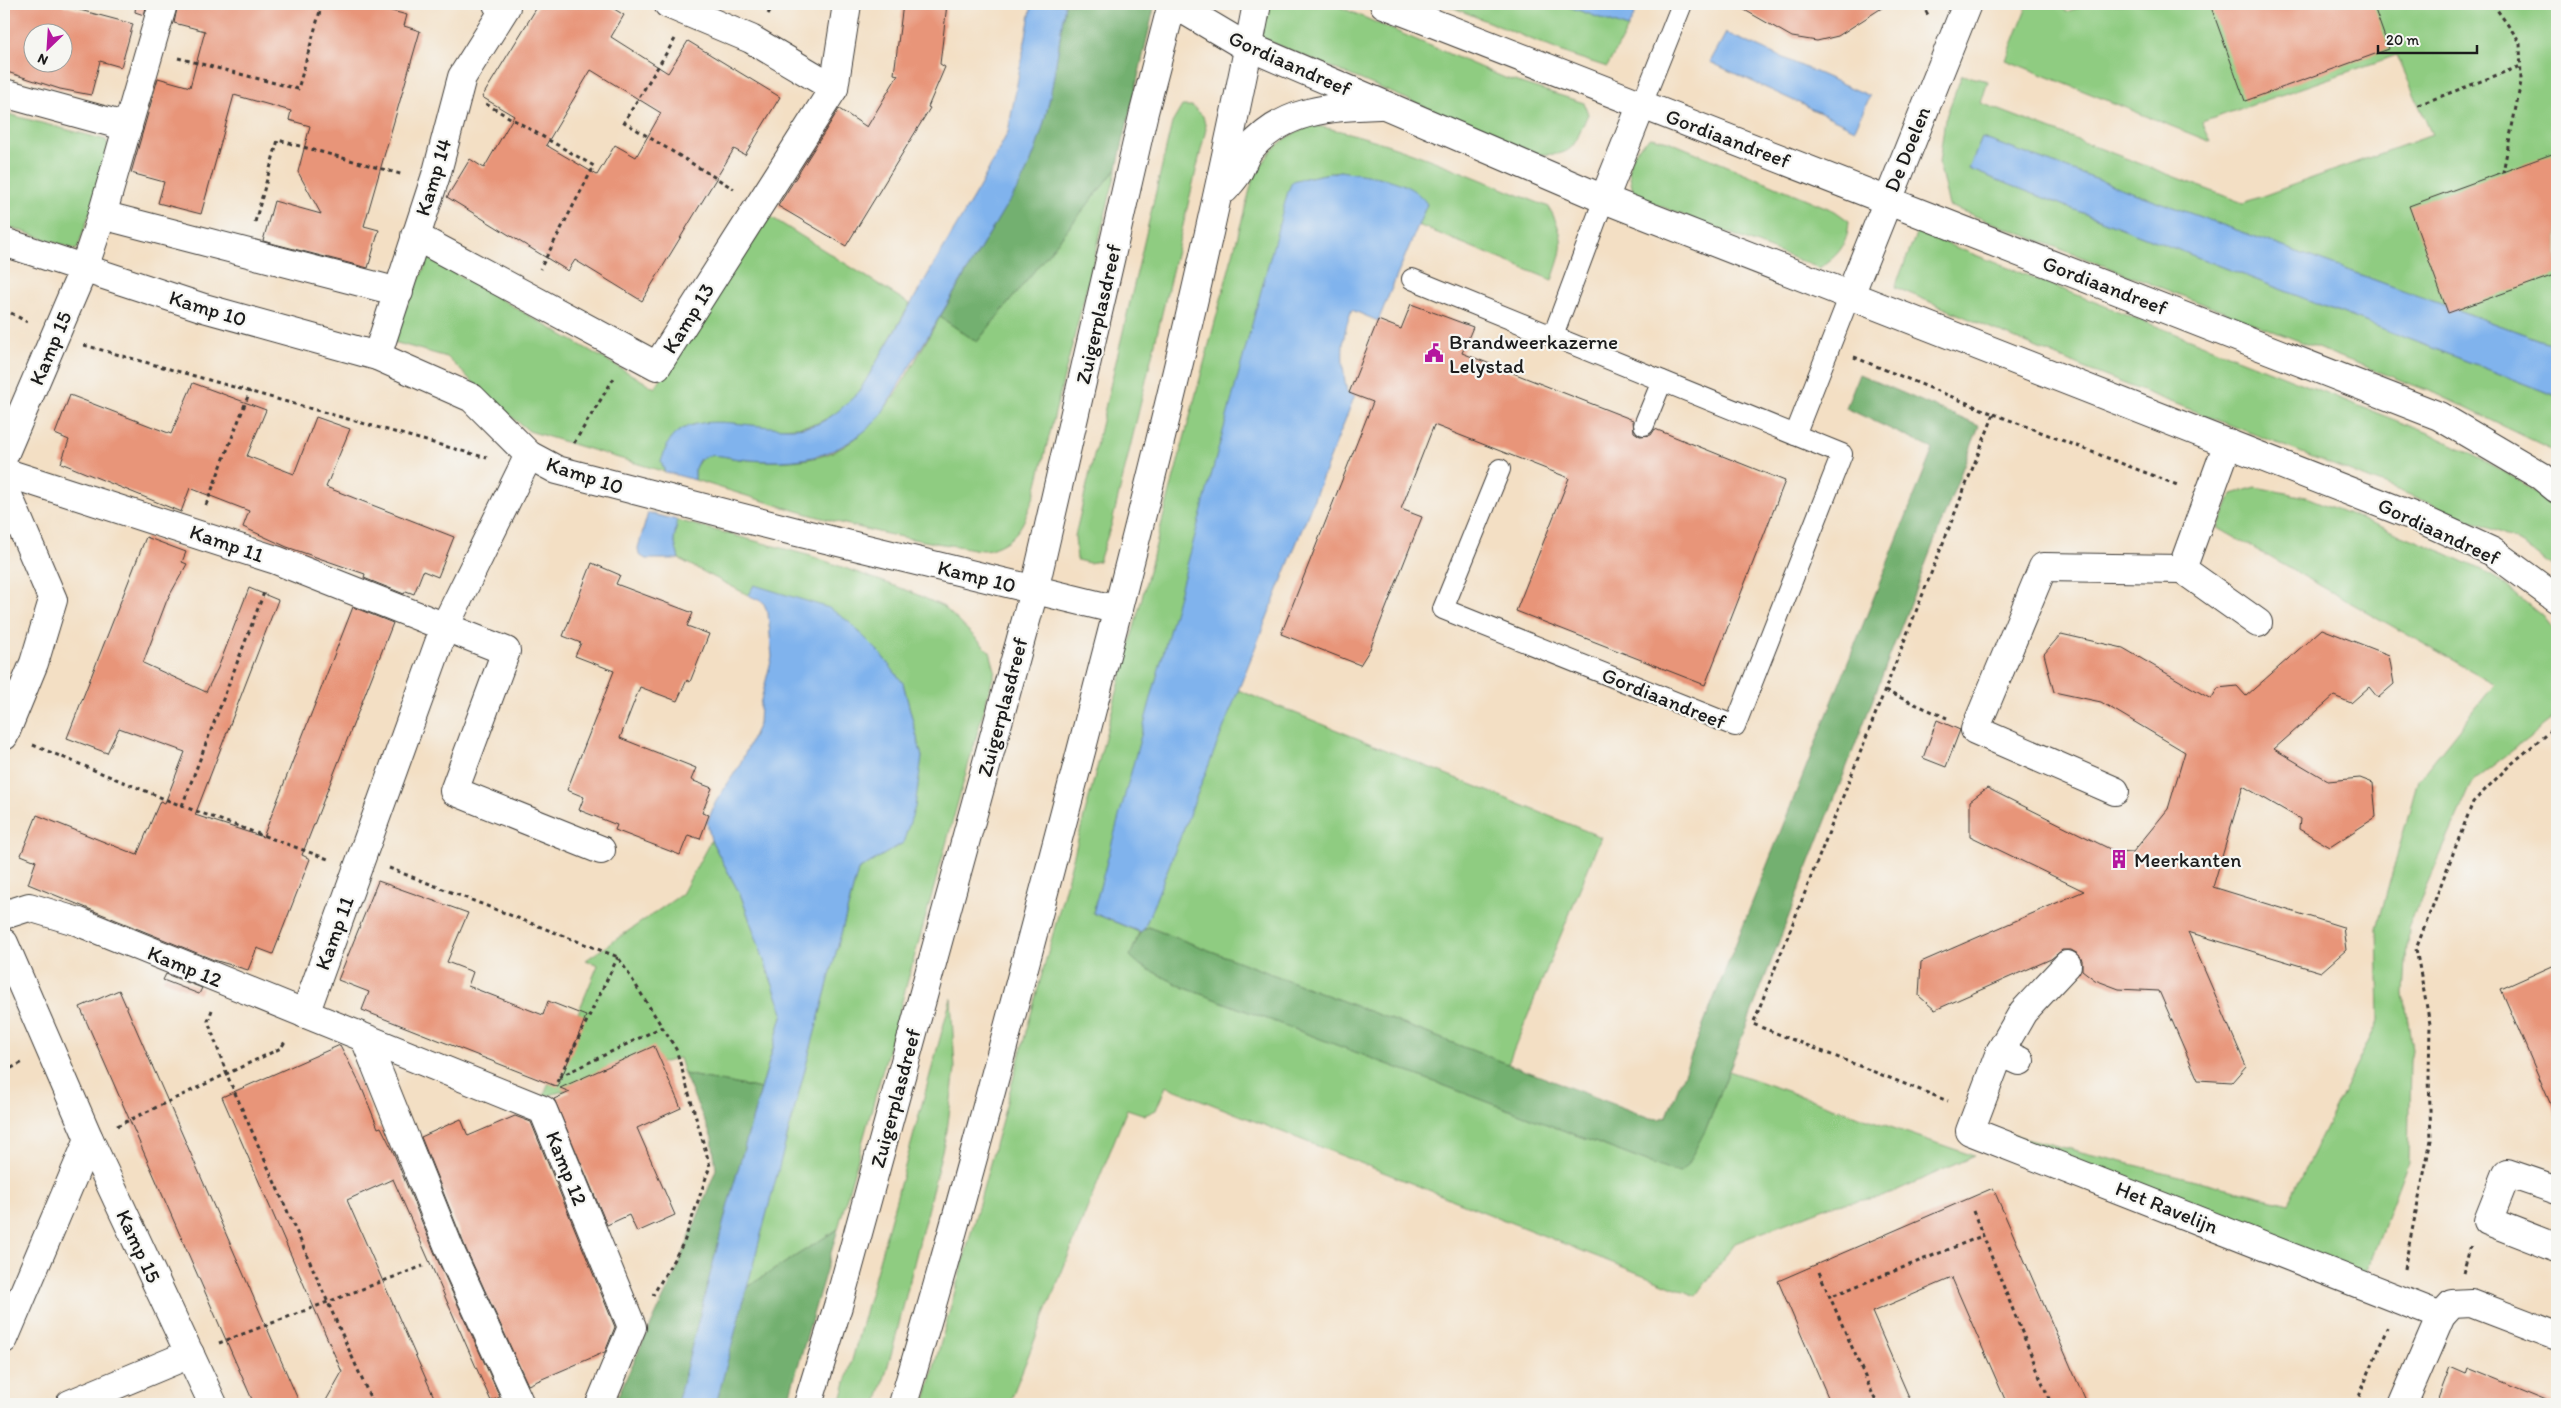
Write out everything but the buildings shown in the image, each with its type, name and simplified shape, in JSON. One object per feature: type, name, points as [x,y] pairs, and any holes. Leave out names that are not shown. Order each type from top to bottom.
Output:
[{"type":"street","points":[[84,268],[102,215],[163,4]]},
{"type":"street","name":"Kamp 13","points":[[415,236],[658,366],[834,88],[847,4]]},
{"type":"street","name":"Gordiaandreef","points":[[1173,4],[1248,46],[1346,87],[1381,105],[1604,199],[2423,520],[2493,552],[2557,599]]},
{"type":"street","name":"Zuigerplasdreef","points":[[808,1404],[838,1306],[1034,591],[1140,132],[1173,4]]},
{"type":"street","points":[[903,1404],[955,1231],[1118,610],[1216,201],[1257,4]]},
{"type":"street","name":"De Doelen","points":[[1850,295],[1886,200],[1967,4]]},
{"type":"street","name":"Kamp 14","points":[[377,356],[433,183],[462,77],[503,5]]},
{"type":"street","name":"Gordiaandreef","points":[[1391,5],[2439,416],[2542,476],[2557,489]]},
{"type":"street","points":[[680,8],[751,40],[834,88]]},
{"type":"street","points":[[4,93],[128,127]]},
{"type":"street","name":"Gordiaandreef","points":[[1604,199],[1642,104]]},
{"type":"street","name":"Gordiaandreef","points":[[1216,201],[1237,174],[1247,152],[1264,133],[1299,114],[1343,106],[1381,105]]},
{"type":"street","points":[[102,215],[399,292]]},
{"type":"street","name":"Kamp 10","points":[[4,242],[204,308],[377,356],[472,398],[526,461],[1034,591],[1118,610]]},
{"type":"street","name":"Kamp 15","points":[[4,455],[84,268]]},
{"type":"street","points":[[2182,569],[2228,443]]},
{"type":"street","name":"Kamp 11","points":[[304,1014],[446,626],[526,461]]},
{"type":"street","name":"Kamp 11","points":[[4,472],[195,532],[276,560],[506,651],[454,791],[601,850]]},
{"type":"street","points":[[4,486],[53,600],[34,663],[4,735]]},
{"type":"street","points":[[2115,790],[1976,730],[2043,567],[2182,569],[2258,623]]},
{"type":"street","name":"Kamp 12","points":[[4,915],[29,907],[79,922],[223,982],[543,1110],[632,1327]]},
{"type":"street","name":"Kamp 15","points":[[4,943],[89,1139],[213,1404]]},
{"type":"street","name":"Het Ravelijn","points":[[2067,965],[2023,1012],[2010,1056],[1977,1112],[1970,1131],[2398,1299],[2446,1310],[2472,1304],[2557,1336]]},
{"type":"street","points":[[364,1039],[452,1255],[520,1404]]},
{"type":"street","points":[[4,1339],[89,1139]]},
{"type":"street","points":[[2557,1190],[2507,1173],[2488,1221],[2557,1248]]},
{"type":"street","points":[[2403,1404],[2446,1310]]},
{"type":"street","points":[[600,1404],[632,1327]]},
{"type":"street","points":[[70,1404],[190,1354]]},
{"type":"lane","points":[[1642,104],[1682,4]]},
{"type":"lane","name":"Gordiaandreef","points":[[1553,336],[1604,199]]},
{"type":"lane","name":"Gordiaandreef","points":[[1412,280],[1842,454],[1735,726],[1443,609],[1500,469]]},
{"type":"lane","points":[[1795,435],[1850,295]]},
{"type":"lane","points":[[1644,425],[1662,381]]},
{"type":"path","points":[[151,42],[298,89],[322,4]]},
{"type":"path","points":[[2493,4],[2520,42],[2521,82],[2503,172]]},
{"type":"path","points":[[680,8],[624,122],[760,204]]},
{"type":"path","points":[[2418,105],[2521,66]]},
{"type":"path","points":[[459,88],[594,166],[526,296]]},
{"type":"path","points":[[246,252],[278,140],[433,183]]},
{"type":"path","points":[[4,309],[54,336],[250,391],[526,461]]},
{"type":"path","points":[[1829,347],[2208,498]]},
{"type":"path","points":[[557,470],[630,352]]},
{"type":"path","points":[[195,532],[250,391]]},
{"type":"path","points":[[1977,1112],[1754,1024],[1994,414]]},
{"type":"path","points":[[182,806],[276,560]]},
{"type":"path","points":[[1885,691],[1976,730]]},
{"type":"path","points":[[2356,1404],[2398,1299],[2431,1140],[2430,1024],[2416,949],[2473,802],[2556,726]]},
{"type":"path","points":[[4,735],[182,806],[359,863],[618,956],[676,1049],[710,1166],[684,1242],[632,1327]]},
{"type":"path","points":[[543,1110],[618,956]]},
{"type":"path","points":[[223,982],[208,1021],[227,1075],[373,1404]]},
{"type":"path","points":[[89,1139],[281,1048],[304,1014]]},
{"type":"path","points":[[559,1077],[662,1027]]},
{"type":"path","points":[[1973,1211],[2051,1404]]},
{"type":"path","points":[[2446,1310],[2476,1232],[2488,1221]]},
{"type":"path","points":[[1834,1295],[1982,1236]]},
{"type":"path","points":[[190,1354],[452,1255]]},
{"type":"path","points":[[1819,1272],[1877,1404]]},
{"type":"green space","points":[[1065,4],[1155,4],[1117,168],[977,342],[940,317],[1019,186],[1031,162],[1047,111]]},
{"type":"green space","points":[[1264,4],[1333,4],[1505,78],[1584,103],[1588,114],[1572,147],[1559,154],[1537,154],[1257,36]]},
{"type":"green space","points":[[1444,4],[1561,4],[1628,28],[1607,67],[1570,55]]},
{"type":"green space","points":[[2028,4],[2062,4],[2066,12],[2089,4],[2555,4],[2557,11],[2557,346],[1982,138],[1969,169],[2557,396],[2557,452],[2439,395],[1949,206],[1939,163],[1945,119],[1962,75],[1988,81],[1981,103],[2243,203],[2432,135],[2397,55],[2202,122],[2211,142],[2006,60]]},
{"type":"green space","points":[[1182,106],[1192,106],[1203,116],[1206,129],[1112,523],[1099,561],[1089,563],[1077,560],[1075,536],[1172,123]]},
{"type":"green space","points":[[4,113],[106,140],[111,152],[77,250],[4,225]]},
{"type":"green space","points":[[1311,125],[1342,131],[1402,149],[1549,207],[1561,236],[1559,259],[1552,280],[1418,225],[1427,204],[1340,171],[1296,180],[1093,913],[1139,932],[1131,956],[1140,965],[1185,988],[1666,1169],[1707,1127],[1729,1071],[1974,1156],[1882,1197],[1832,1205],[1735,1243],[1696,1296],[1166,1086],[1156,1110],[1145,1115],[1127,1109],[1009,1404],[924,1404],[1054,930],[1252,182],[1269,154],[1275,148],[1290,136]]},
{"type":"green space","points":[[1651,137],[1668,141],[1835,211],[1849,221],[1846,237],[1841,249],[1832,259],[1819,268],[1634,196],[1629,169],[1630,162],[1636,151]]},
{"type":"green space","points":[[1117,168],[1034,496],[1019,529],[1008,541],[990,549],[982,550],[890,535],[824,519],[695,480],[695,468],[699,461],[709,456],[717,455],[762,461],[811,459],[833,452],[851,442],[868,428],[896,393],[940,317],[977,342]]},
{"type":"green space","points":[[763,212],[910,304],[859,392],[839,412],[816,424],[776,428],[726,423],[661,462],[665,472],[529,431],[489,398],[447,357],[390,341],[429,258],[655,388]]},
{"type":"green space","points":[[1917,232],[2433,435],[2482,459],[2543,497],[2557,509],[2557,571],[2532,551],[2501,533],[2400,491],[2086,369],[1895,287]]},
{"type":"green space","points":[[1859,374],[1979,426],[1707,1127],[1687,1165],[1680,1172],[1666,1169],[1185,988],[1140,965],[1130,956],[1140,932],[1148,927],[1650,1118],[1659,1119],[1667,1116],[1933,449],[1846,408]]},
{"type":"green space","points":[[2256,487],[2306,497],[2441,551],[2492,575],[2542,616],[2557,635],[2557,716],[2473,781],[2408,928],[2404,994],[2412,1050],[2410,1060],[2408,1162],[2364,1278],[1997,1131],[2288,1203],[2379,1020],[2377,928],[2418,780],[2495,684],[2218,528],[2232,494]]},
{"type":"green space","points":[[677,520],[811,556],[909,591],[944,607],[990,652],[995,670],[838,1229],[747,1287],[858,870],[903,843],[922,757],[903,683],[754,585],[748,595],[679,559],[674,540]]},
{"type":"green space","points":[[1238,690],[1601,837],[1508,1064],[1148,927],[1144,929]]},
{"type":"green space","points":[[711,840],[741,896],[783,1013],[761,1089],[684,1074],[679,1058],[543,1097],[598,965],[586,960],[682,894]]},
{"type":"green space","points":[[951,998],[955,1069],[947,1131],[894,1344],[877,1404],[840,1404]]},
{"type":"green space","points":[[684,1074],[761,1089],[729,1201],[677,1404],[614,1404],[678,1267],[716,1169],[712,1138]]},
{"type":"green space","points":[[838,1229],[787,1404],[716,1404],[747,1287]]},
{"type":"water","points":[[1032,4],[1065,4],[1047,111],[1031,162],[1019,186],[879,418],[848,443],[832,451],[815,456],[798,460],[761,461],[709,456],[699,460],[695,468],[695,480],[665,472],[661,462],[668,444],[674,435],[688,427],[704,423],[722,422],[800,428],[817,424],[829,418],[859,392],[980,186],[1008,132]]},
{"type":"water","points":[[1561,4],[1640,4],[1628,28]]},
{"type":"water","points":[[1726,33],[1870,96],[1855,129],[1710,62]]},
{"type":"water","points":[[1982,138],[2557,346],[2557,396],[1969,169]]},
{"type":"water","points":[[1340,171],[1388,179],[1399,183],[1410,188],[1427,204],[1378,321],[1352,310],[1348,320],[1345,331],[1343,361],[1347,392],[1355,395],[1144,929],[1140,932],[1093,913],[1288,191],[1292,182],[1296,180]]},
{"type":"water","points":[[648,513],[677,520],[674,540],[679,559],[646,559],[639,555],[638,548]]},
{"type":"water","points":[[754,585],[829,608],[848,621],[879,652],[903,683],[922,757],[915,807],[903,843],[858,870],[716,1404],[677,1404],[729,1201],[783,1013],[741,896],[711,840],[707,823],[715,803],[739,766],[759,724],[760,704],[772,657],[768,613],[763,602],[748,595]]},
{"type":"place","name":"Brandweerkazerne Lelystad","points":[[1434,353]]},
{"type":"place","name":"Meerkanten","points":[[2119,859]]}]
